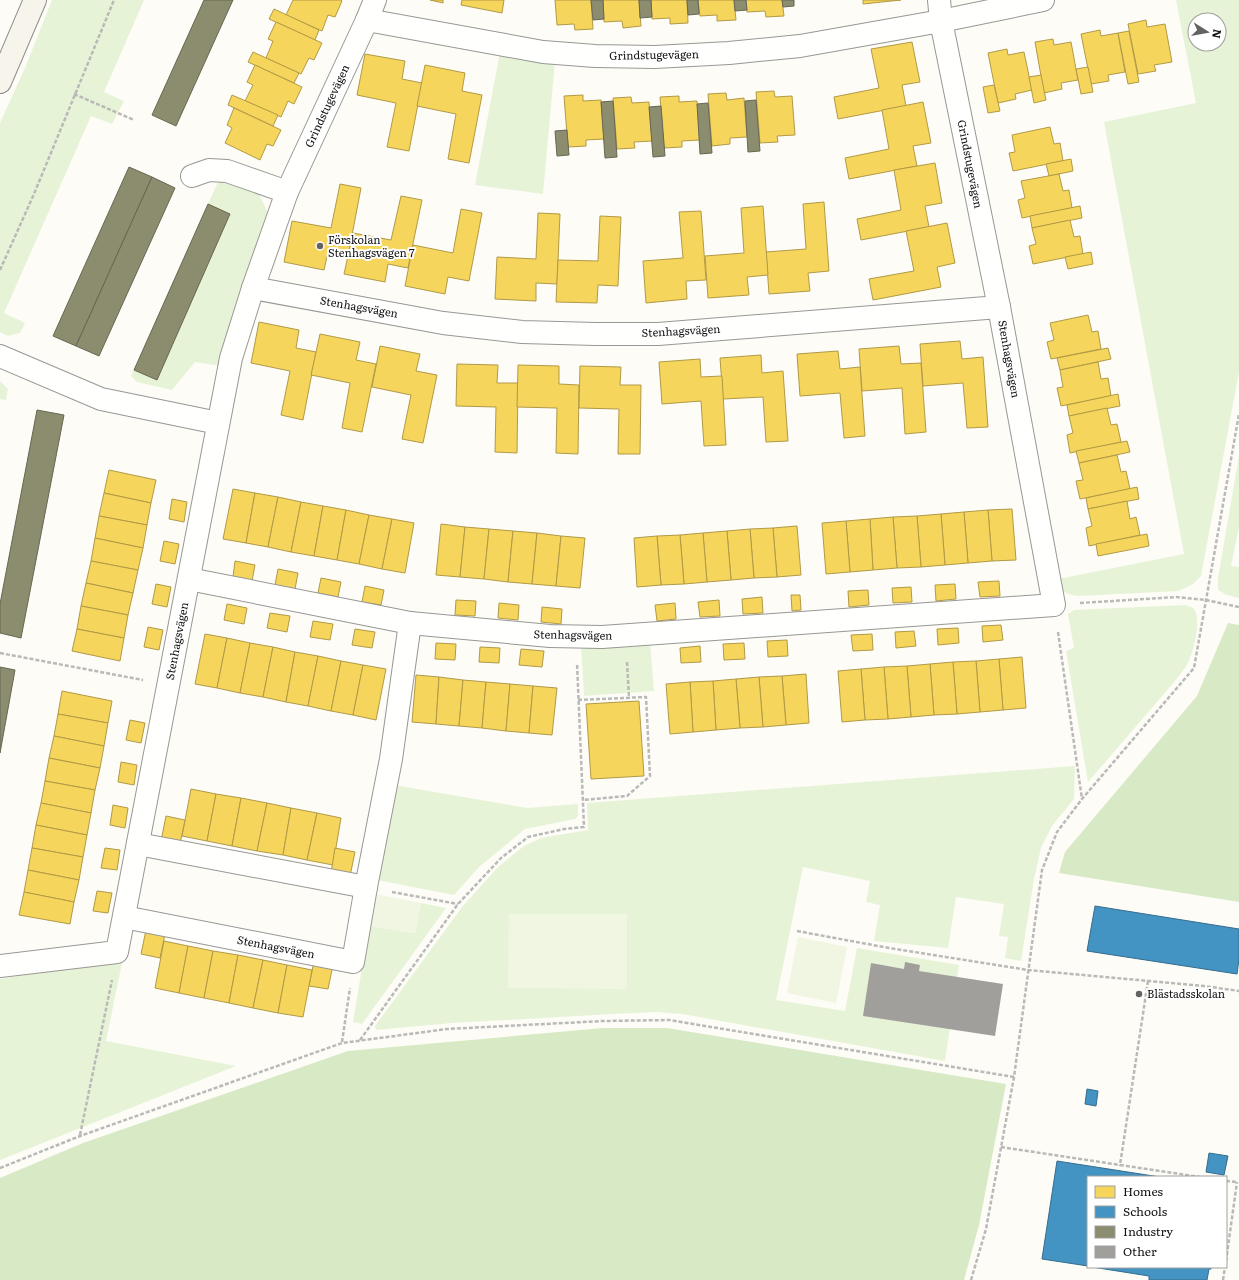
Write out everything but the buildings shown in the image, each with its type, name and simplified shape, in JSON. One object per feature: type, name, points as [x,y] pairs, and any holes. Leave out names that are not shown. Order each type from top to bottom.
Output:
[{"type":"main road","points":[[0,82],[35,0]]},
{"type":"street","name":"Grindstugevägen","points":[[253,288],[287,192],[375,0]]},
{"type":"street","name":"Grindstugevägen","points":[[367,20],[543,52],[595,56],[648,57],[729,53],[800,46],[940,10],[1043,0]]},
{"type":"street","name":"Grindstugevägen","points":[[940,10],[999,307]]},
{"type":"street","points":[[192,176],[209,170],[227,171],[287,192]]},
{"type":"street","name":"Stenhagsvägen","points":[[117,952],[231,358],[253,288],[443,322],[522,332],[596,334],[658,334],[999,307],[1054,605],[602,637],[550,636],[410,623],[189,579]]},
{"type":"street","points":[[0,356],[101,398],[218,423]]},
{"type":"street","points":[[353,962],[391,759],[410,623]]},
{"type":"street","points":[[138,844],[366,887]]},
{"type":"street","name":"Stenhagsvägen","points":[[124,917],[353,962]]},
{"type":"street","points":[[0,966],[117,952]]},
{"type":"path","points":[[0,270],[34,194],[114,0]]},
{"type":"path","points":[[74,94],[134,120]]},
{"type":"path","points":[[972,1280],[986,1229],[1014,1077],[1042,870],[1057,832],[1082,799],[1194,668],[1239,414]]},
{"type":"path","points":[[1082,799],[1054,605],[1176,597],[1206,600],[1239,607]]},
{"type":"path","points":[[629,697],[626,650],[631,649],[630,635]]},
{"type":"path","points":[[360,1040],[458,904],[501,858],[528,837],[584,826],[576,636]]},
{"type":"path","points":[[0,652],[169,685]]},
{"type":"path","points":[[578,700],[646,697],[650,776],[626,796],[582,800]]},
{"type":"path","points":[[366,887],[458,904]]},
{"type":"path","points":[[797,931],[889,948],[1028,970],[1239,991]]},
{"type":"path","points":[[80,1136],[117,952]]},
{"type":"path","points":[[342,1042],[353,962]]},
{"type":"path","points":[[1120,1166],[1148,981]]},
{"type":"path","points":[[0,1168],[80,1136],[342,1042],[447,1029],[603,1021],[669,1020],[1014,1077]]},
{"type":"path","points":[[1001,1147],[1193,1176]]},
{"type":"path","points":[[1227,1181],[1238,1182],[1227,1254]]},
{"type":"path","points":[[1223,1280],[1225,1268]]},
{"type":"green space","points":[[52,0],[144,0],[104,92],[124,101],[112,124],[91,116],[4,313],[25,323],[20,333],[8,336],[0,332],[0,123],[25,68]]},
{"type":"green space","points":[[1176,0],[1239,0],[1239,372],[1201,576],[1193,584],[1179,591],[1077,596],[1064,592],[1060,587],[1058,579],[1184,554],[1104,122],[1196,103]]},
{"type":"green space","points":[[500,52],[555,61],[543,194],[475,185]]},
{"type":"green space","points":[[232,181],[259,194],[269,215],[222,366],[195,362],[172,390],[137,382],[131,376],[134,370],[157,380],[230,214],[208,204],[218,182]]},
{"type":"green space","points":[[0,381],[8,389],[6,400],[0,399]]},
{"type":"green space","points":[[1239,456],[1239,527],[1231,566],[1239,567],[1239,598],[1227,595],[1218,590],[1218,578]]},
{"type":"green space","points":[[1185,605],[1193,608],[1197,619],[1196,635],[1188,663],[1175,681],[1088,782],[1066,651],[1074,648],[1068,614],[1074,610]]},
{"type":"green space","points":[[1228,623],[1239,625],[1239,902],[1059,873],[1065,852],[1197,696]]},
{"type":"green space","points":[[650,642],[654,691],[584,696],[581,645]]},
{"type":"green space","points":[[1075,766],[1074,799],[1052,826],[1041,848],[1034,879],[1021,961],[1005,958],[1008,937],[999,936],[1004,904],[956,897],[948,948],[874,941],[880,905],[866,902],[870,881],[803,867],[776,1000],[845,1011],[857,948],[959,965],[945,1061],[682,1014],[657,1012],[452,1023],[376,1030],[375,1026],[462,907],[499,866],[524,846],[541,838],[588,830],[587,803]]},
{"type":"green space","points":[[394,785],[527,808],[578,804],[578,816],[575,819],[525,829],[479,867],[454,895],[377,880]]},
{"type":"green space","points":[[375,894],[421,903],[415,933],[369,926]]},
{"type":"green space","points":[[421,903],[446,908],[362,1024],[353,1022],[369,926],[415,933]]},
{"type":"green space","points":[[509,914],[627,914],[627,989],[508,988]]},
{"type":"green space","points":[[798,937],[847,947],[836,1003],[787,993]]},
{"type":"green space","points":[[123,958],[106,1041],[236,1066],[0,1160],[0,979]]},
{"type":"green space","points":[[603,1028],[667,1028],[1006,1084],[979,1225],[964,1280],[0,1280],[0,1178],[83,1143],[348,1051]]},
{"type":"place","name":"Förskolan Stenhagsvägen 7","points":[[320,246]]},
{"type":"place","name":"Blästadsskolan","points":[[1139,994]]}]
